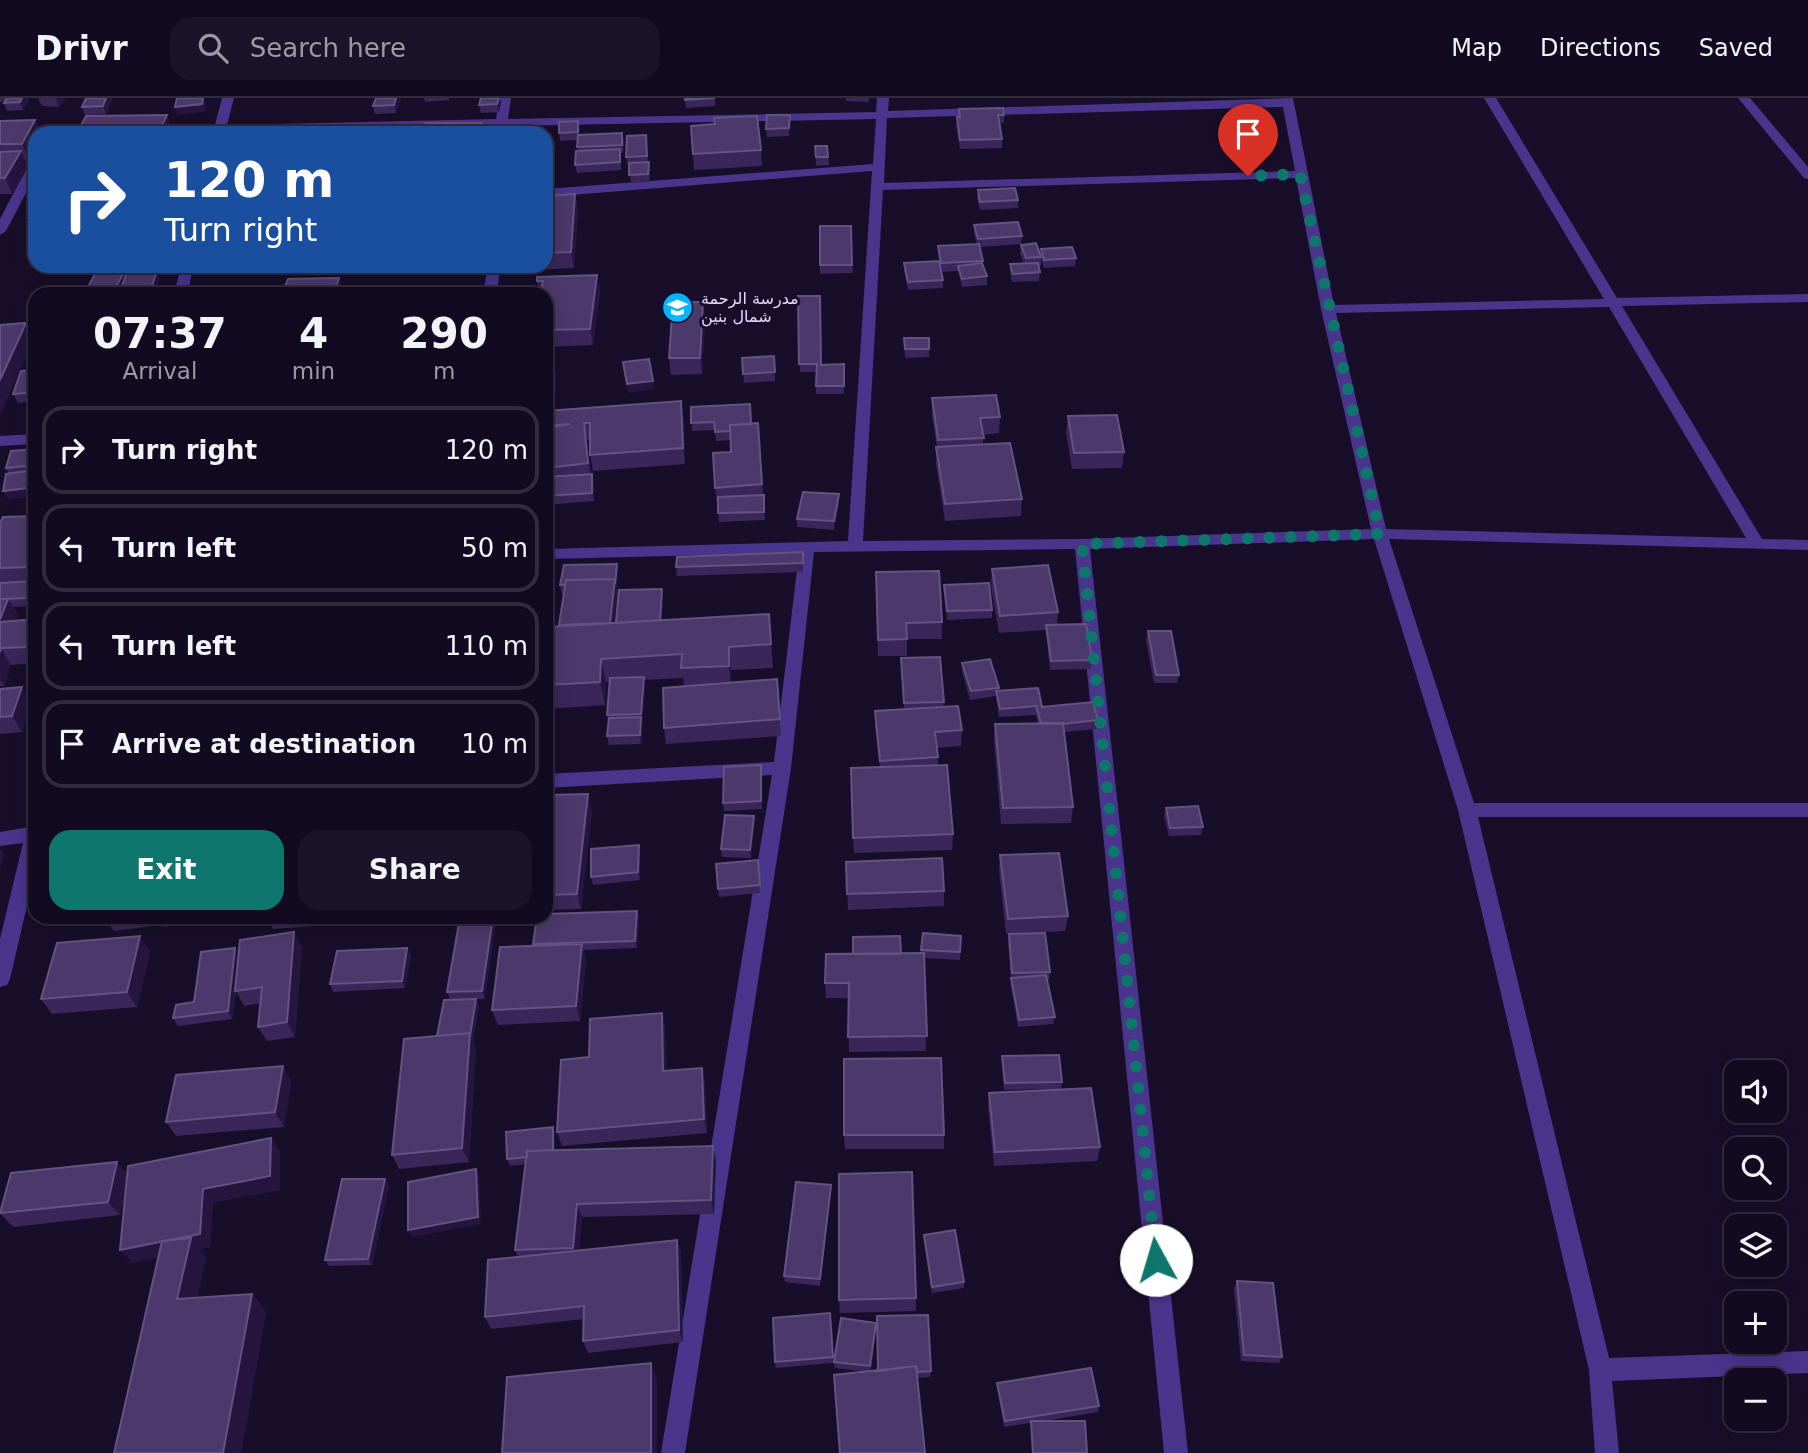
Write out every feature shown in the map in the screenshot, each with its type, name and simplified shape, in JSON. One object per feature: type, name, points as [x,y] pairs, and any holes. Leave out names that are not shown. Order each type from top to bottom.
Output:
[{"type":"street","points":[[221,126],[228,98]]},
{"type":"street","points":[[500,126],[505,98]]},
{"type":"street","points":[[855,546],[883,98]]},
{"type":"street","points":[[1490,98],[1757,543]]},
{"type":"street","points":[[1744,98],[1808,175]]},
{"type":"street","points":[[553,126],[1288,101],[1328,309],[1380,534],[1466,810],[1600,1370],[1607,1453]]},
{"type":"street","points":[[0,129],[28,130]]},
{"type":"street","points":[[553,192],[880,167]]},
{"type":"street","points":[[878,187],[1300,174]]},
{"type":"street","points":[[0,231],[28,177]]},
{"type":"street","points":[[1328,309],[1808,298]]},
{"type":"street","points":[[0,441],[28,439]]},
{"type":"street","points":[[553,554],[855,546],[1082,544],[1380,534],[1808,545]]},
{"type":"street","points":[[1082,544],[1176,1453]]},
{"type":"street","points":[[673,1453],[782,768],[807,549]]},
{"type":"street","points":[[553,781],[782,768]]},
{"type":"street","points":[[1466,810],[1808,810]]},
{"type":"street","points":[[0,839],[28,835]]},
{"type":"street","points":[[0,979],[28,863]]},
{"type":"street","points":[[1600,1370],[1808,1362]]},
{"type":"building","points":[[7,98],[22,98],[20,102],[4,103]]},
{"type":"building","points":[[86,98],[106,98],[103,106],[82,107]]},
{"type":"building","points":[[177,98],[203,98],[202,104],[175,107]]},
{"type":"building","points":[[376,98],[396,98],[394,105],[373,106]]},
{"type":"building","points":[[481,98],[499,98],[497,104],[479,105]]},
{"type":"building","points":[[1003,108],[1004,115],[998,115],[1002,139],[960,140],[957,117],[960,117],[959,109]]},
{"type":"building","points":[[167,115],[162,126],[81,126],[86,116]]},
{"type":"building","points":[[767,115],[790,115],[789,128],[766,129]]},
{"type":"building","points":[[757,116],[761,150],[693,154],[691,126],[715,124],[714,118]]},
{"type":"building","points":[[35,120],[32,126],[28,126],[28,133],[22,144],[0,144],[0,121]]},
{"type":"building","points":[[578,121],[578,132],[559,133],[559,122]]},
{"type":"building","points":[[425,123],[482,123],[481,126],[424,126]]},
{"type":"building","points":[[622,133],[622,145],[577,147],[578,135]]},
{"type":"building","points":[[646,135],[647,156],[626,157],[627,136]]},
{"type":"building","points":[[815,146],[827,146],[828,157],[816,157]]},
{"type":"building","points":[[620,149],[620,162],[575,165],[576,151]]},
{"type":"building","points":[[21,151],[5,178],[0,178],[0,152]]},
{"type":"building","points":[[649,162],[648,174],[629,175],[629,163]]},
{"type":"building","points":[[1015,188],[1018,200],[980,202],[978,190]]},
{"type":"building","points":[[575,194],[571,252],[553,253],[553,196]]},
{"type":"building","points":[[1018,222],[1022,236],[978,239],[974,225]]},
{"type":"building","points":[[820,226],[851,226],[852,265],[820,265]]},
{"type":"building","points":[[1036,243],[1041,257],[1026,258],[1021,245]]},
{"type":"building","points":[[979,244],[983,261],[941,263],[938,246]]},
{"type":"building","points":[[1072,247],[1076,258],[1044,260],[1041,249]]},
{"type":"building","points":[[939,261],[943,280],[908,282],[904,263]]},
{"type":"building","points":[[982,263],[987,276],[962,279],[958,266]]},
{"type":"building","points":[[1038,263],[1040,272],[1013,274],[1010,264]]},
{"type":"building","points":[[127,273],[156,273],[151,287],[122,287]]},
{"type":"building","points":[[95,274],[123,274],[116,287],[88,287]]},
{"type":"building","points":[[597,275],[590,329],[553,330],[553,287],[542,287],[543,281],[537,281],[537,277]]},
{"type":"building","points":[[339,278],[336,287],[285,287],[288,279]]},
{"type":"building","points":[[798,296],[820,296],[821,365],[844,364],[844,386],[816,386],[817,364],[799,364]]},
{"type":"building","points":[[673,302],[703,302],[700,358],[669,358]]},
{"type":"building","points":[[26,323],[0,380],[0,325]]},
{"type":"building","points":[[904,338],[929,338],[929,349],[905,349]]},
{"type":"building","points":[[774,356],[775,372],[743,374],[742,358]]},
{"type":"building","points":[[649,359],[653,381],[627,384],[623,362]]},
{"type":"building","points":[[28,370],[28,393],[13,394],[21,371]]},
{"type":"building","points":[[996,395],[1000,417],[980,418],[984,438],[938,440],[932,398]]},
{"type":"building","points":[[681,401],[683,448],[590,455],[590,423],[584,423],[588,463],[553,467],[553,427],[570,424],[553,425],[553,410]]},
{"type":"building","points":[[750,404],[751,424],[730,425],[730,431],[715,432],[714,422],[691,423],[691,407]]},
{"type":"building","points":[[1117,415],[1124,452],[1074,453],[1068,416]]},
{"type":"building","points":[[758,423],[762,484],[715,488],[713,453],[731,452],[730,425]]},
{"type":"building","points":[[1010,443],[1022,499],[945,504],[936,447]]},
{"type":"building","points":[[28,450],[28,466],[6,468],[11,451]]},
{"type":"building","points":[[28,471],[28,488],[3,491],[6,474]]},
{"type":"building","points":[[592,474],[592,493],[553,496],[553,477]]},
{"type":"building","points":[[803,492],[839,494],[834,521],[797,519]]},
{"type":"building","points":[[764,495],[764,512],[718,513],[718,497]]},
{"type":"building","points":[[28,516],[28,567],[0,568],[0,523],[3,517]]},
{"type":"building","points":[[803,552],[803,563],[676,567],[677,557]]},
{"type":"building","points":[[617,564],[615,584],[615,579],[566,580],[565,585],[560,585],[564,565]]},
{"type":"building","points":[[1048,565],[1058,612],[1000,616],[992,569]]},
{"type":"building","points":[[939,571],[942,622],[906,623],[907,639],[878,640],[876,572]]},
{"type":"building","points":[[615,579],[610,623],[559,625],[566,580]]},
{"type":"building","points":[[28,581],[28,598],[0,599],[0,583]]},
{"type":"building","points":[[989,583],[992,610],[947,611],[944,585]]},
{"type":"building","points":[[662,589],[660,620],[616,623],[619,590]]},
{"type":"building","points":[[0,599],[8,599],[0,620]]},
{"type":"building","points":[[769,614],[771,644],[729,647],[729,666],[681,668],[682,654],[601,659],[600,682],[553,685],[553,627]]},
{"type":"building","points":[[28,620],[28,647],[1,648],[0,652],[0,622]]},
{"type":"building","points":[[1086,624],[1092,660],[1051,661],[1046,625]]},
{"type":"building","points":[[1148,631],[1171,631],[1179,675],[1156,675]]},
{"type":"building","points":[[940,657],[944,702],[904,703],[901,658]]},
{"type":"building","points":[[990,659],[999,688],[971,691],[962,663]]},
{"type":"building","points":[[644,677],[641,714],[607,715],[610,678]]},
{"type":"building","points":[[777,679],[780,719],[664,728],[663,688]]},
{"type":"building","points":[[22,687],[12,716],[0,717],[0,689]]},
{"type":"building","points":[[1038,688],[1042,707],[1093,702],[1098,720],[1063,724],[1041,723],[1036,706],[1000,709],[996,691]]},
{"type":"building","points":[[958,706],[962,730],[935,732],[938,757],[880,761],[875,711]]},
{"type":"building","points":[[641,717],[640,735],[607,736],[609,718]]},
{"type":"building","points":[[1063,723],[1073,807],[1003,808],[995,724]]},
{"type":"building","points":[[761,765],[761,801],[723,803],[724,767]]},
{"type":"building","points":[[947,765],[953,834],[853,838],[851,768]]},
{"type":"building","points":[[588,794],[577,894],[553,895],[553,795]]},
{"type":"building","points":[[1198,806],[1203,827],[1170,828],[1166,808]]},
{"type":"building","points":[[725,815],[754,816],[750,850],[721,849]]},
{"type":"building","points":[[639,845],[638,872],[591,877],[591,849]]},
{"type":"building","points":[[1059,853],[1068,916],[1008,919],[1000,855]]},
{"type":"building","points":[[942,858],[944,891],[847,894],[846,862]]},
{"type":"building","points":[[758,860],[760,885],[718,889],[716,864]]},
{"type":"building","points":[[637,911],[635,941],[533,944],[536,924],[553,924],[553,914]]},
{"type":"building","points":[[459,924],[492,924],[482,991],[447,992]]},
{"type":"building","points":[[294,932],[287,1022],[258,1027],[262,987],[235,991],[240,940]]},
{"type":"building","points":[[923,933],[961,936],[960,952],[921,950]]},
{"type":"building","points":[[1045,933],[1050,972],[1012,973],[1009,934]]},
{"type":"building","points":[[140,936],[127,992],[41,999],[57,943]]},
{"type":"building","points":[[900,936],[901,954],[853,954],[853,937]]},
{"type":"building","points":[[582,944],[576,1006],[492,1010],[500,947]]},
{"type":"building","points":[[235,948],[228,1011],[173,1018],[176,1005],[194,1002],[201,952]]},
{"type":"building","points":[[407,948],[402,981],[330,984],[337,951]]},
{"type":"building","points":[[924,953],[927,1036],[848,1037],[849,983],[825,983],[826,954]]},
{"type":"building","points":[[1046,975],[1055,1017],[1019,1020],[1011,978]]},
{"type":"building","points":[[476,999],[470,1036],[470,1033],[437,1036],[444,1000]]},
{"type":"building","points":[[662,1013],[663,1071],[702,1068],[704,1119],[557,1132],[561,1060],[589,1057],[590,1019]]},
{"type":"building","points":[[470,1033],[462,1148],[392,1155],[404,1039]]},
{"type":"building","points":[[1059,1055],[1062,1082],[1005,1083],[1002,1056]]},
{"type":"building","points":[[941,1058],[944,1135],[844,1135],[844,1059]]},
{"type":"building","points":[[283,1066],[275,1112],[166,1122],[176,1075]]},
{"type":"building","points":[[1091,1088],[1100,1147],[995,1152],[989,1093]]},
{"type":"building","points":[[553,1127],[553,1150],[527,1151],[527,1157],[507,1159],[506,1132]]},
{"type":"building","points":[[271,1138],[270,1176],[203,1189],[200,1234],[120,1250],[128,1166]]},
{"type":"building","points":[[713,1146],[711,1200],[577,1204],[573,1248],[515,1250],[527,1151]]},
{"type":"building","points":[[117,1162],[108,1202],[0,1213],[11,1173]]},
{"type":"building","points":[[476,1169],[478,1217],[408,1230],[408,1182]]},
{"type":"building","points":[[912,1172],[916,1298],[839,1300],[839,1174]]},
{"type":"building","points":[[342,1179],[385,1179],[368,1259],[325,1260]]},
{"type":"building","points":[[796,1182],[831,1185],[820,1279],[784,1276]]},
{"type":"building","points":[[955,1230],[964,1282],[932,1287],[924,1235]]},
{"type":"building","points":[[191,1238],[177,1299],[252,1294],[223,1453],[114,1453],[162,1241]]},
{"type":"building","points":[[677,1240],[679,1330],[583,1341],[584,1306],[485,1317],[488,1260]]},
{"type":"building","points":[[1237,1281],[1273,1283],[1282,1357],[1244,1355]]},
{"type":"building","points":[[830,1313],[833,1357],[775,1362],[773,1318]]},
{"type":"building","points":[[928,1315],[931,1371],[917,1372],[916,1366],[878,1371],[877,1316]]},
{"type":"building","points":[[841,1318],[876,1323],[870,1366],[834,1362]]},
{"type":"building","points":[[651,1363],[651,1453],[502,1453],[507,1377]]},
{"type":"building","points":[[916,1366],[925,1453],[840,1453],[834,1375]]},
{"type":"building","points":[[1091,1368],[1099,1406],[1005,1421],[997,1383]]},
{"type":"building","points":[[1031,1421],[1085,1421],[1087,1453],[1033,1453]]},
{"type":"place","name":"مدرسة الرحمة شمال بنين","points":[[678,307]]},
{"type":"route","points":[[1156,1260],[1082,544],[1380,534],[1300,174],[1248,176]]}]
